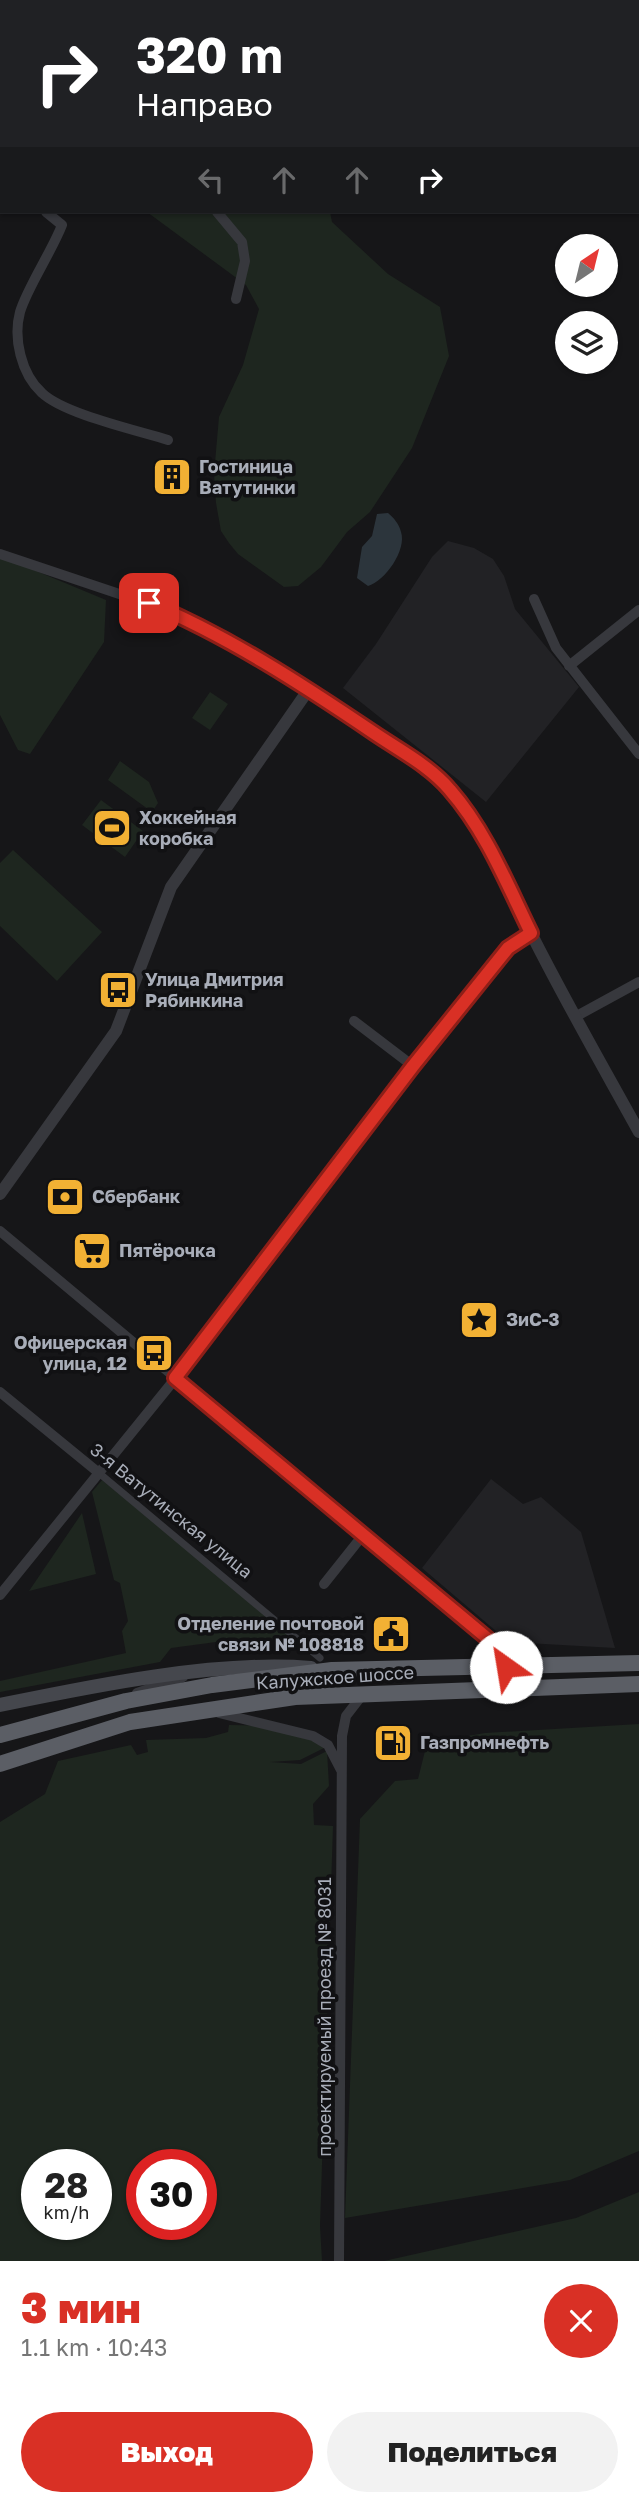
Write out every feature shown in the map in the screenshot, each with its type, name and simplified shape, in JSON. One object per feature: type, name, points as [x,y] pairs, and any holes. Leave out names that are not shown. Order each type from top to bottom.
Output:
[{"type":"highway","name":"Калужское шоссе","points":[[0,1735],[79,1712],[212,1685],[332,1670],[639,1663]]},
{"type":"highway","name":"Калужское шоссе","points":[[0,1764],[130,1722],[295,1696],[639,1684]]},
{"type":"main road","points":[[0,1705],[98,1687],[193,1674],[282,1666],[332,1670]]},
{"type":"street","points":[[48,214],[62,225],[20,311],[19,348],[27,371],[42,393],[74,410],[167,440]]},
{"type":"street","points":[[218,214],[242,242],[245,261],[236,299]]},
{"type":"street","points":[[0,554],[158,607],[193,623],[309,689],[416,761],[448,787],[481,833],[575,1017],[639,1132]]},
{"type":"street","points":[[534,599],[556,648],[639,754]]},
{"type":"street","points":[[569,666],[639,610]]},
{"type":"street","points":[[0,1194],[116,1031],[171,887],[309,689]]},
{"type":"street","points":[[0,1595],[175,1378],[413,1066],[508,948],[531,933]]},
{"type":"street","points":[[575,1017],[639,982]]},
{"type":"street","points":[[354,1021],[413,1066]]},
{"type":"street","points":[[0,1231],[505,1653],[506,1667]]},
{"type":"street","name":"3-я Ватутинская улица","points":[[0,1391],[320,1657]]},
{"type":"street","points":[[324,1584],[363,1535]]},
{"type":"street","points":[[79,1712],[193,1674]]},
{"type":"street","name":"проектируемый проезд № 8031","points":[[339,2261],[342,1736],[346,1716],[365,1692]]},
{"type":"street","points":[[204,1710],[261,1721],[321,1740],[331,1750],[343,1773]]},
{"type":"shaded area","points":[[150,214],[330,214],[332,222],[388,274],[440,307],[449,356],[412,448],[370,512],[347,532],[321,567],[298,586],[284,587],[238,554],[221,531],[216,503],[214,474],[219,417],[243,365],[259,309],[246,285]]},
{"type":"shaded area","points":[[388,513],[400,529],[401,547],[393,564],[381,578],[368,586],[357,578],[362,547],[372,536],[377,514]]},
{"type":"shaded area","points":[[448,541],[474,548],[493,559],[504,576],[515,609],[579,687],[486,802],[343,688],[376,644],[432,557]]},
{"type":"shaded area","points":[[0,556],[106,600],[104,642],[30,754],[18,750],[0,715]]},
{"type":"shaded area","points":[[210,692],[228,704],[210,730],[192,718]]},
{"type":"shaded area","points":[[120,761],[149,782],[158,803],[152,812],[108,780]]},
{"type":"shaded area","name":"Хоккейная коробка","points":[[101,800],[143,831],[125,857],[82,825]]},
{"type":"shaded area","points":[[13,850],[102,932],[57,981],[0,926],[0,863]]},
{"type":"shaded area","points":[[491,1479],[523,1504],[541,1497],[581,1532],[615,1648],[527,1643],[511,1632],[503,1637],[422,1568]]},
{"type":"shaded area","points":[[102,1480],[308,1649],[238,1649],[231,1640],[171,1648],[160,1662],[0,1692],[0,1681],[126,1653],[122,1631],[128,1621],[120,1583],[114,1580],[92,1492]]},
{"type":"shaded area","points":[[82,1513],[96,1574],[29,1591]]},
{"type":"shaded area","points":[[639,1724],[639,2151],[570,2180],[345,2218],[360,1819],[395,1781],[418,1779],[427,1743],[485,1733]]},
{"type":"shaded area","points":[[229,1725],[280,1727],[304,1734],[324,1748],[300,1760],[270,1762],[301,1764],[327,1751],[329,1786],[313,1804],[314,1825],[333,1826],[320,2226],[322,2261],[0,2261],[0,1822],[45,1794],[58,1761],[131,1745],[137,1755],[148,1752],[146,1740],[206,1738],[228,1732]]},
{"type":"shaded area","points":[[639,2192],[639,2261],[384,2261],[576,2218]]},
{"type":"place","name":"Гостиница Ватутинки","points":[[172,477]]},
{"type":"place","name":"Хоккейная коробка","points":[[112,828]]},
{"type":"place","name":"Улица Дмитрия Рябинкина","points":[[118,990]]},
{"type":"place","name":"Сбербанк","points":[[65,1197]]},
{"type":"place","name":"Пятёрочка","points":[[92,1251]]},
{"type":"place","name":"ЗиС-3","points":[[479,1320]]},
{"type":"place","name":"Офицерская улица, 12","points":[[154,1353]]},
{"type":"place","name":"Отделение почтовой связи № 108818","points":[[391,1634]]},
{"type":"place","name":"Газпромнефть","points":[[393,1743]]},
{"type":"route","points":[[149,603],[193,623],[302,685],[433,774],[448,787],[481,833],[531,933],[508,948],[413,1066],[175,1378],[505,1653],[506,1667]]}]
